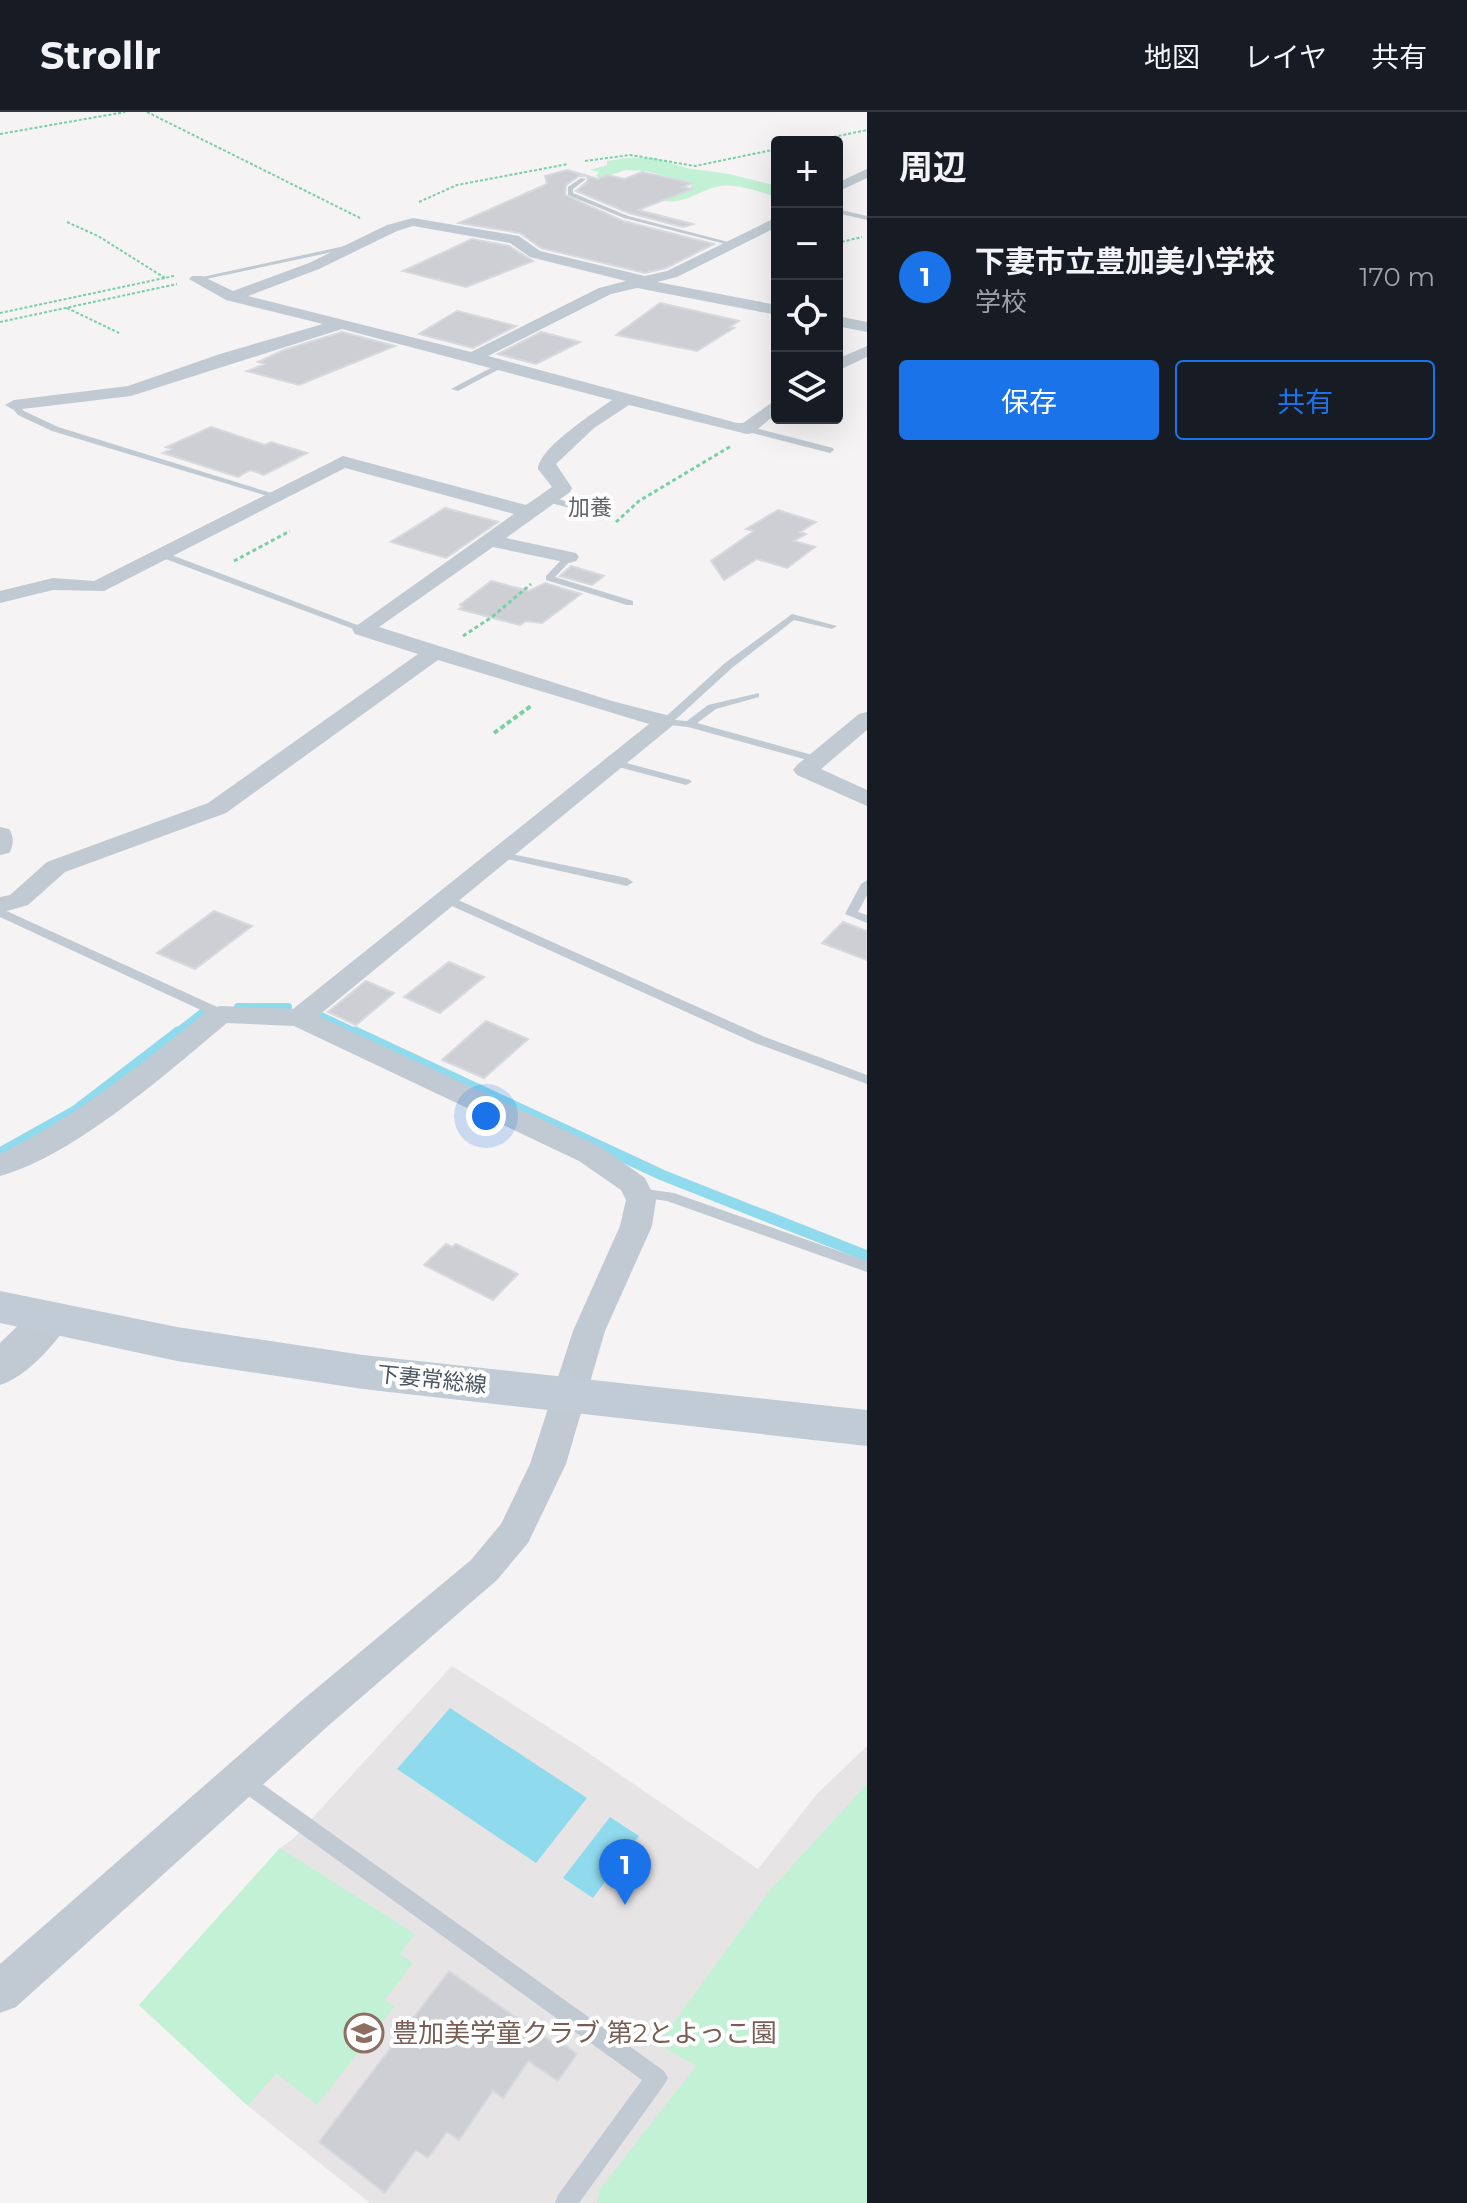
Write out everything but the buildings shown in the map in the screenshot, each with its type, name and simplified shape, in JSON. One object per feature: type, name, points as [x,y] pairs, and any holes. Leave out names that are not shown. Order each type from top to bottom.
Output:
[{"type":"main road","name":"下妻常総線","points":[[0,1307],[50,1319],[278,1360],[867,1428]]},
{"type":"street","points":[[843,185],[867,173]]},
{"type":"street","points":[[232,297],[314,266],[392,228],[421,222],[514,239],[535,254],[642,282],[771,309]]},
{"type":"street","points":[[374,223],[392,228]]},
{"type":"street","points":[[474,357],[598,294],[674,273],[771,224]]},
{"type":"street","points":[[197,279],[232,297],[744,429],[771,410]]},
{"type":"street","points":[[843,322],[867,327]]},
{"type":"street","points":[[14,405],[131,391],[226,358],[340,325]]},
{"type":"street","points":[[843,364],[862,357]]},
{"type":"street","points":[[363,629],[563,488],[547,469],[547,463],[588,424],[627,398]]},
{"type":"street","points":[[0,597],[53,584],[97,587],[343,462],[529,512]]},
{"type":"street","points":[[489,540],[569,557]]},
{"type":"street","points":[[363,629],[555,691],[677,723]]},
{"type":"street","points":[[0,905],[19,900],[56,867],[217,808],[433,653]]},
{"type":"street","points":[[299,1018],[615,763],[677,723]]},
{"type":"street","points":[[862,729],[805,770],[867,799]]},
{"type":"street","points":[[0,834],[0,848]]},
{"type":"street","points":[[0,1166],[55,1139],[144,1077],[221,1014],[299,1018],[590,1154],[634,1185],[641,1200],[636,1226],[589,1331],[567,1394],[548,1464],[515,1533],[484,1570],[0,1992]]},
{"type":"street","points":[[0,1369],[50,1319]]},
{"type":"lane","points":[[583,179],[570,188],[570,194],[626,217],[733,244]]},
{"type":"lane","points":[[843,212],[867,218]]},
{"type":"lane","points":[[197,279],[362,244]]},
{"type":"lane","points":[[455,389],[503,365]]},
{"type":"lane","points":[[14,405],[24,415],[55,429],[277,496]]},
{"type":"lane","points":[[744,429],[830,450]]},
{"type":"lane","points":[[546,499],[597,512]]},
{"type":"lane","points":[[163,555],[363,629]]},
{"type":"lane","points":[[569,557],[549,578],[630,603]]},
{"type":"lane","points":[[677,723],[729,665],[792,617],[832,626]]},
{"type":"lane","points":[[677,723],[712,707],[755,695]]},
{"type":"lane","points":[[677,723],[819,760]]},
{"type":"lane","points":[[615,763],[686,782]]},
{"type":"lane","points":[[502,855],[627,882]]},
{"type":"lane","points":[[867,884],[851,914],[867,919]]},
{"type":"lane","points":[[447,899],[760,1040],[867,1080]]},
{"type":"lane","points":[[0,912],[221,1014]]},
{"type":"lane","points":[[638,1193],[669,1196],[867,1267]]},
{"type":"lane","points":[[241,1779],[657,2078],[566,2203]]},
{"type":"path","points":[[0,134],[125,112]]},
{"type":"path","points":[[147,112],[374,223]]},
{"type":"path","points":[[838,136],[867,130]]},
{"type":"path","points":[[67,222],[98,236],[165,278]]},
{"type":"path","points":[[843,241],[867,235]]},
{"type":"path","points":[[0,322],[197,279]]},
{"type":"path","points":[[66,307],[119,333]]},
{"type":"path","points":[[639,501],[734,444],[744,429]]},
{"type":"path","points":[[212,574],[290,531]]},
{"type":"path","points":[[494,733],[555,691]]},
{"type":"shaded area","points":[[452,1666],[578,1746],[758,1869],[817,1794],[867,1746],[867,2203],[370,2203],[248,2106],[139,2005],[280,1848],[293,1839]]},
{"type":"green space","points":[[655,158],[686,168],[771,184],[771,195],[727,185],[682,200],[667,201],[659,199],[690,189],[692,183],[646,171],[626,170],[601,178],[596,176],[599,172],[590,170],[607,165],[607,161]]},
{"type":"green space","points":[[867,1784],[867,2203],[597,2203],[600,2189],[696,2066],[658,2044],[771,1889]]},
{"type":"green space","points":[[280,1848],[415,1934],[400,1954],[413,1963],[385,2000],[394,2007],[317,2105],[276,2073],[248,2106],[139,2005]]},
{"type":"water","points":[[450,1708],[587,1798],[536,1863],[397,1769]]},
{"type":"water","points":[[610,1817],[639,1836],[593,1898],[563,1878]]},
{"type":"waterway","points":[[238,1007],[288,1007]]},
{"type":"waterway","points":[[175,1034],[202,1013]]},
{"type":"waterway","points":[[319,1015],[359,1034]]},
{"type":"waterway","points":[[0,1153],[75,1111],[178,1032]]},
{"type":"waterway","points":[[355,1032],[662,1175],[867,1256]]},
{"type":"place","name":"下妻市立豊加美小学校","points":[[625,1905]]},
{"type":"place","name":"豊加美学童クラブ 第2とよっこ園","points":[[364,2033]]},
{"type":"district","name":"加養","points":[[590,507]]}]
